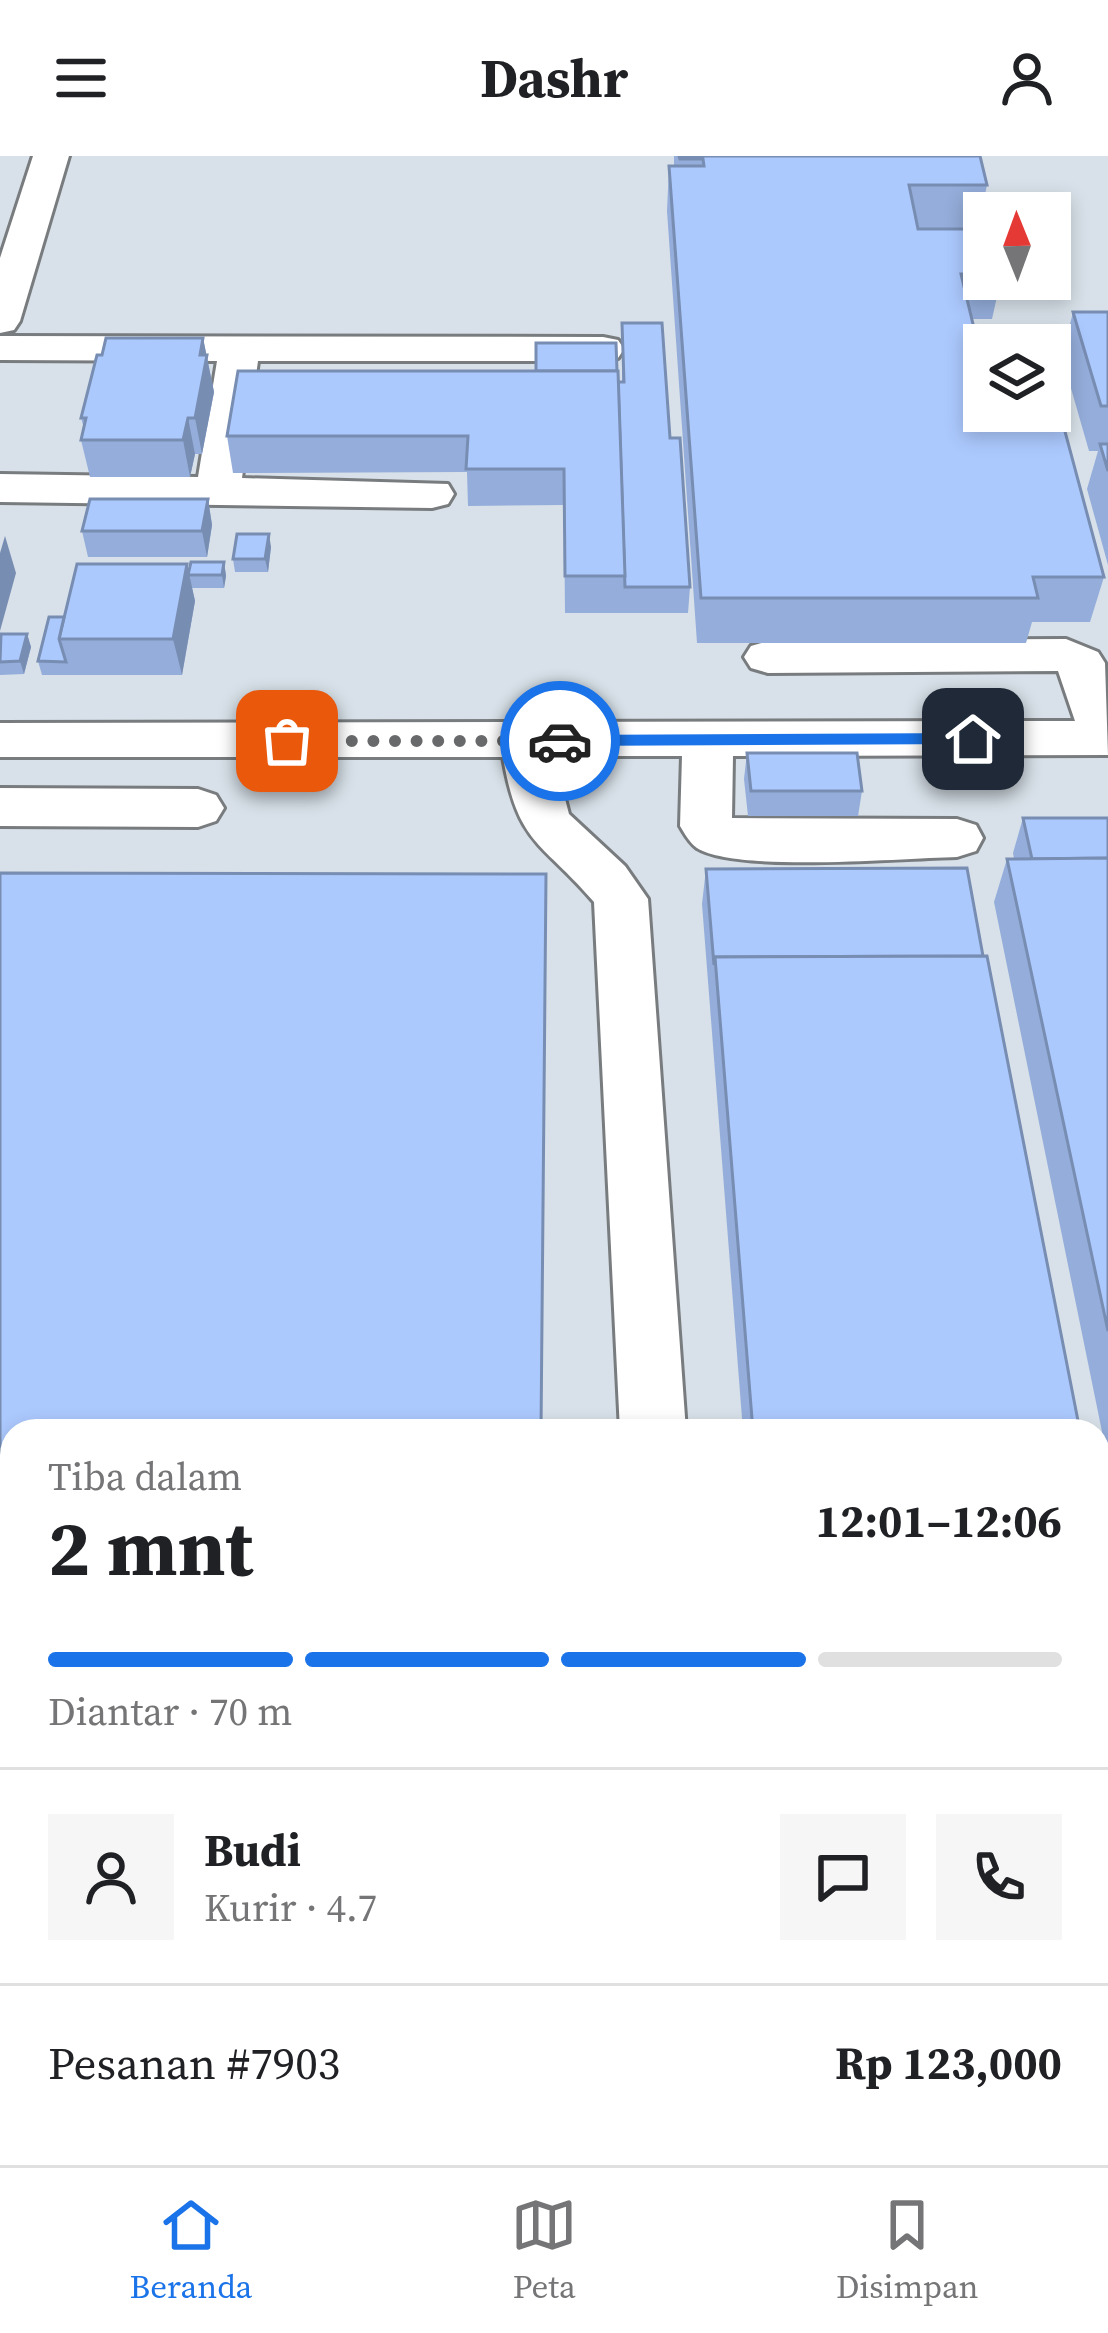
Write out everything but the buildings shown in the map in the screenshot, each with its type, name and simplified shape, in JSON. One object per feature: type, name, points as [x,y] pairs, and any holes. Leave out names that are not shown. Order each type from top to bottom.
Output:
[{"type":"street","points":[[0,321],[51,156]]},
{"type":"street","points":[[0,348],[603,350]]},
{"type":"street","points":[[218,490],[239,351]]},
{"type":"street","points":[[0,488],[432,494]]},
{"type":"street","points":[[0,740],[1107,738],[1081,663],[1066,655],[768,657]]},
{"type":"street","points":[[708,740],[706,826],[718,836],[770,841],[958,838]]},
{"type":"street","points":[[526,741],[540,810],[547,822],[611,882],[621,898],[652,1419]]},
{"type":"street","points":[[0,807],[198,808]]},
{"type":"shaded area","points":[[0,156],[1108,156],[1108,1419],[0,1419]]},
{"type":"way so far","points":[[287,741],[560,741]]},
{"type":"route","points":[[560,741],[973,739]]}]
